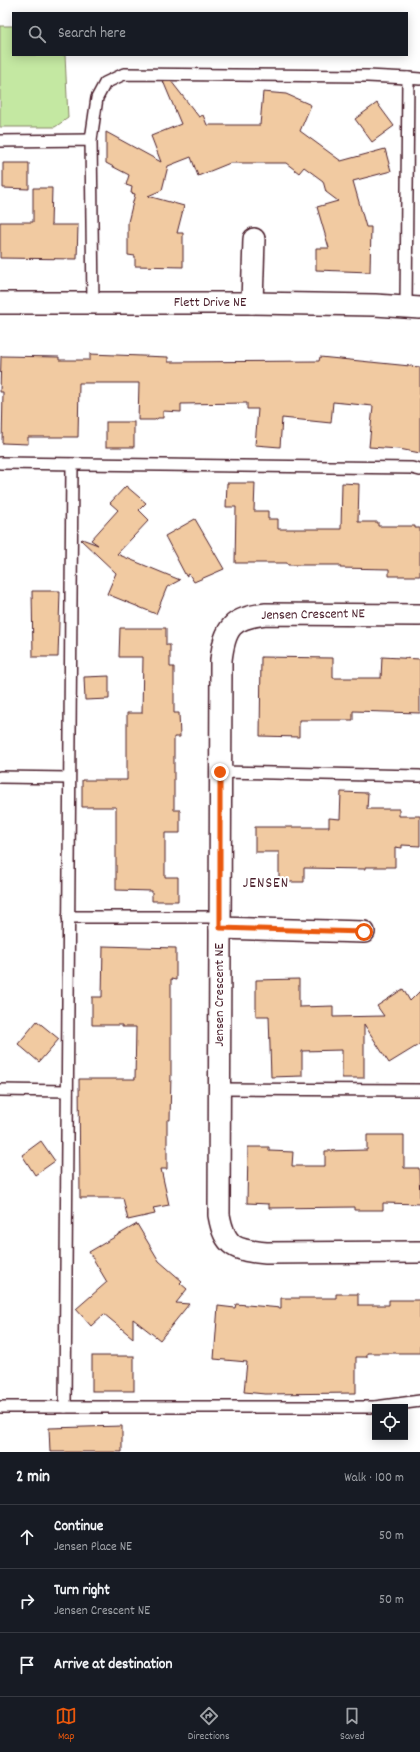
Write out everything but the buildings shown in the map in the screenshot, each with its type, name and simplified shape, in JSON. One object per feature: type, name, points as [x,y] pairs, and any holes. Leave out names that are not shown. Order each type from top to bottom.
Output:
[{"type":"street","points":[[252,304],[254,239]]},
{"type":"street","name":"Flett Drive NE","points":[[0,303],[252,304],[413,307]]},
{"type":"street","name":"Jensen Crescent NE","points":[[420,615],[266,614],[247,616],[233,625],[224,641],[221,660],[219,1089],[219,1215],[222,1232],[231,1245],[247,1251],[266,1253],[420,1252]]},
{"type":"street","points":[[220,922],[364,932]]},
{"type":"lane","points":[[93,303],[91,140],[97,98],[105,83],[124,74],[367,76],[420,79]]},
{"type":"lane","points":[[408,78],[413,307]]},
{"type":"lane","points":[[0,140],[91,140]]},
{"type":"lane","points":[[0,463],[412,468],[420,470]]},
{"type":"lane","points":[[65,1407],[72,464]]},
{"type":"lane","points":[[220,772],[420,776]]},
{"type":"lane","points":[[0,777],[69,778]]},
{"type":"lane","points":[[68,917],[220,922]]},
{"type":"lane","points":[[219,1089],[420,1090]]},
{"type":"lane","points":[[0,1090],[67,1091]]},
{"type":"lane","points":[[398,1404],[420,1401]]},
{"type":"lane","points":[[0,1406],[372,1407]]},
{"type":"green space","points":[[0,26],[12,26],[12,56],[65,56],[68,118],[55,127],[0,127]]},
{"type":"district","name":"JENSEN","points":[[266,884]]},
{"type":"route","points":[[220,772],[220,928],[364,932]]}]
